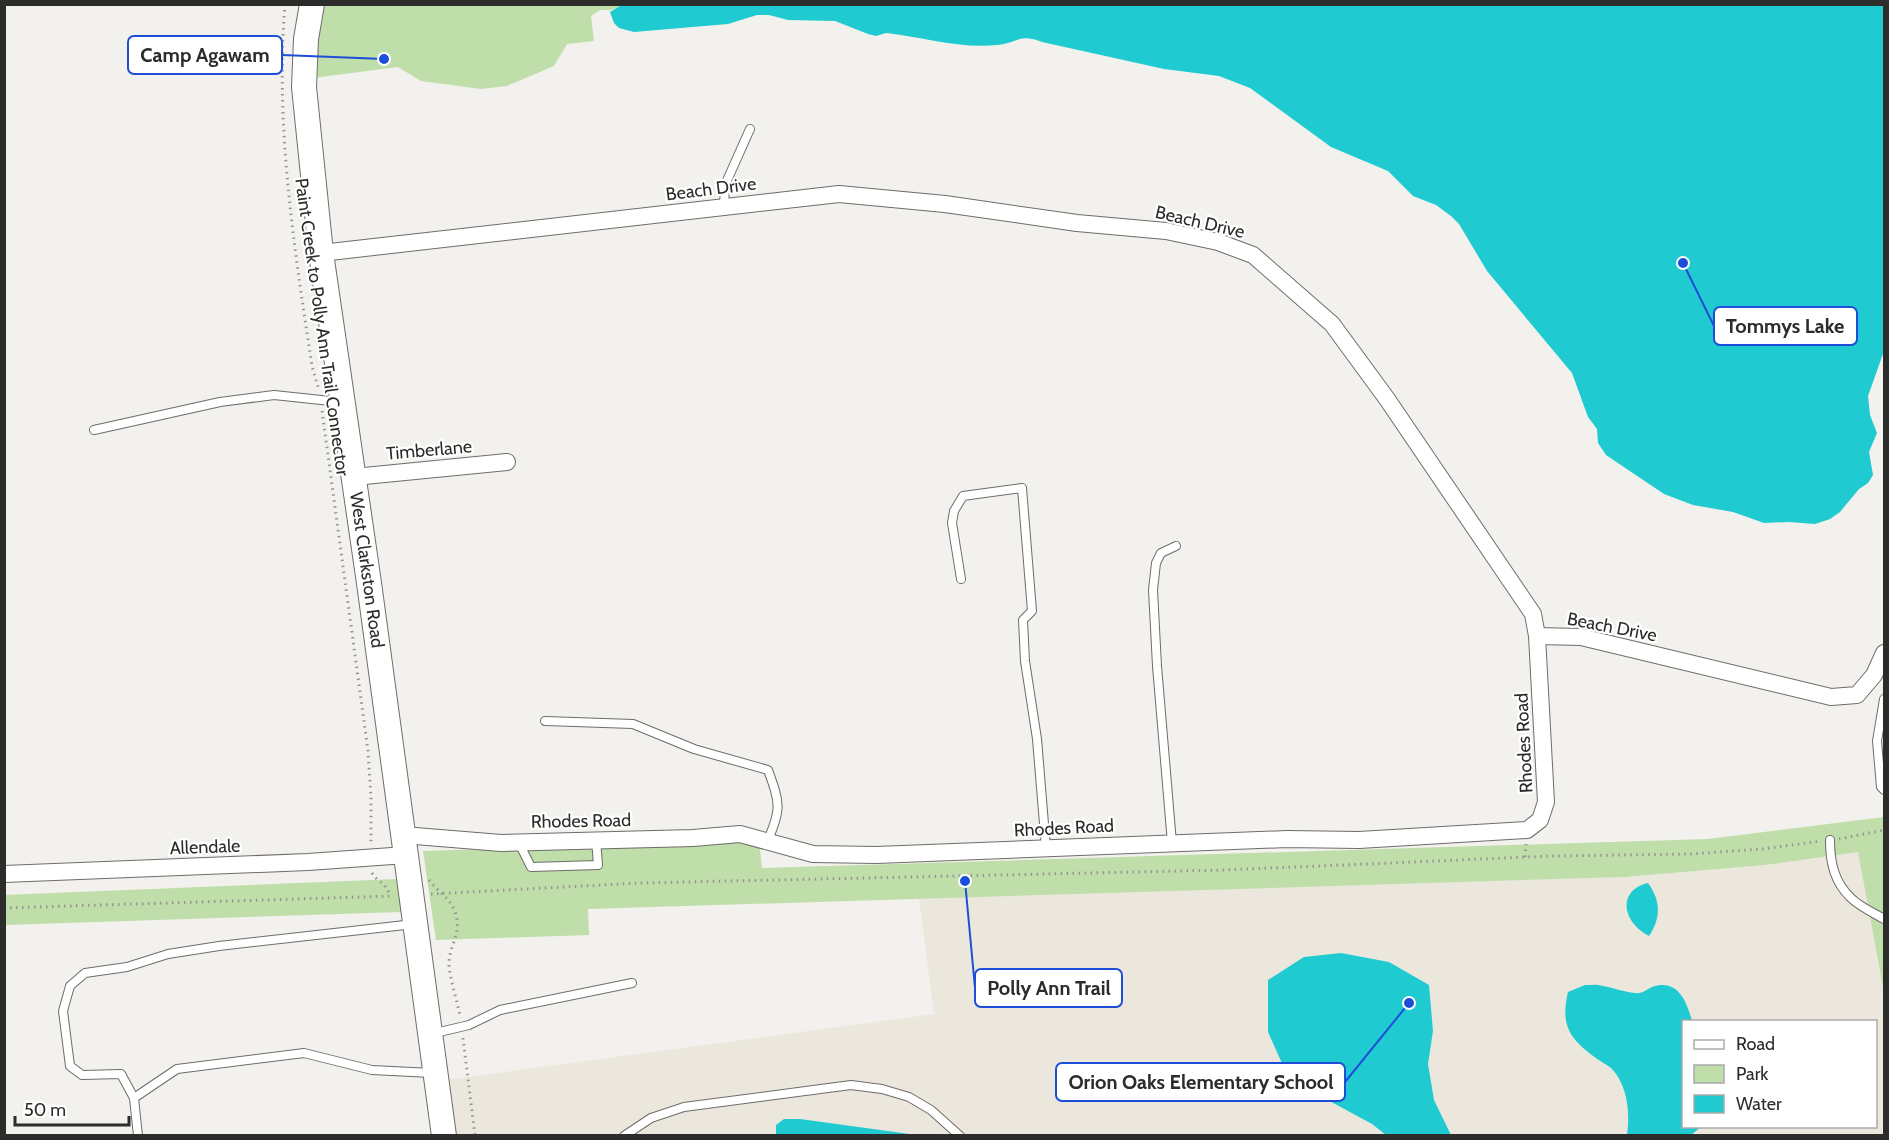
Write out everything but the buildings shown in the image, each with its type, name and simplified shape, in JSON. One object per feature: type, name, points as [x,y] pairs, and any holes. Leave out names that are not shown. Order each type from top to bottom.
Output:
[{"type":"main road","name":"West Clarkston Road","points":[[312,4],[306,39],[304,87],[321,253],[332,401],[354,477],[405,845],[400,896],[415,924],[444,1136]]},
{"type":"street","name":"Beach Drive","points":[[321,253],[839,194],[945,204],[1077,223],[1166,231],[1218,242],[1253,255],[1332,324],[1387,399],[1533,614],[1537,636],[1581,637],[1831,697],[1857,694],[1874,675],[1884,653]]},
{"type":"street","name":"Timberlane","points":[[354,477],[507,462]]},
{"type":"street","name":"Rhodes Road","points":[[405,845],[693,838],[740,834],[813,854],[876,855],[1287,839],[1359,840],[1527,830],[1540,820],[1546,802],[1537,636]]},
{"type":"street","name":"Allendale","points":[[4,874],[308,862],[372,857],[405,845]]},
{"type":"lane","points":[[724,207],[725,185],[750,129]]},
{"type":"lane","points":[[94,430],[220,402],[274,395],[332,401]]},
{"type":"lane","points":[[960,579],[952,523],[954,511],[963,496],[1022,489],[1032,611],[1023,620],[1025,661],[1037,739],[1047,848]]},
{"type":"lane","points":[[1172,843],[1158,689],[1153,590],[1156,563],[1161,553],[1176,546]]},
{"type":"lane","points":[[1884,699],[1877,741],[1881,787],[1884,790]]},
{"type":"lane","points":[[545,721],[633,724],[694,749],[768,770],[779,801],[774,826],[767,842]]},
{"type":"lane","points":[[518,842],[531,867],[576,866],[598,865],[596,840]]},
{"type":"lane","points":[[1830,840],[1830,860],[1836,878],[1851,899],[1884,919]]},
{"type":"lane","points":[[138,1136],[134,1098],[120,1074],[82,1075],[70,1066],[63,1011],[70,986],[85,973],[127,966],[168,954],[219,946],[415,924]]},
{"type":"lane","points":[[430,1035],[462,1026],[500,1011],[632,983]]},
{"type":"lane","points":[[134,1098],[177,1068],[304,1053],[372,1070],[436,1073]]},
{"type":"lane","points":[[624,1136],[651,1118],[684,1107],[852,1085],[882,1089],[909,1097],[931,1110],[960,1136]]},
{"type":"path","name":"Paint Creek to Polly Ann Trail Connector","points":[[285,4],[282,37],[288,188],[311,356],[332,401],[368,751],[372,873],[375,878],[400,896]]},
{"type":"path","points":[[4,909],[400,896],[640,883],[1225,870],[1553,856],[1689,854],[1762,849],[1884,830]]},
{"type":"path","points":[[428,878],[452,904],[456,914],[457,938],[450,952],[449,966],[462,1026],[475,1136]]},
{"type":"shaded area","points":[[1858,852],[1884,993],[1884,1135],[453,1136],[445,1080],[934,1014],[919,898],[1625,877],[1765,865]]},
{"type":"green space","points":[[321,5],[623,5],[611,10],[600,10],[591,16],[594,41],[567,44],[554,66],[507,86],[481,89],[421,81],[398,67],[313,78]]},
{"type":"green space","points":[[1884,817],[1884,993],[1858,852],[1765,865],[1625,877],[588,909],[589,935],[436,940],[423,851],[759,840],[762,868],[1708,839]]},
{"type":"green space","points":[[397,879],[402,912],[5,925],[4,895]]},
{"type":"water","points":[[623,4],[1884,5],[1884,351],[1868,396],[1870,415],[1877,433],[1869,452],[1873,475],[1840,512],[1830,519],[1815,524],[1764,523],[1733,512],[1693,505],[1664,494],[1606,455],[1598,443],[1597,429],[1588,417],[1572,373],[1487,271],[1459,224],[1451,216],[1436,205],[1413,196],[1388,171],[1331,147],[1250,88],[1219,76],[1164,69],[1028,38],[997,45],[969,45],[886,33],[876,36],[835,21],[788,20],[769,15],[757,15],[728,24],[634,32],[619,28],[614,23],[610,12]]},
{"type":"water","points":[[1648,883],[1655,896],[1658,909],[1656,923],[1649,936],[1634,924],[1627,908],[1627,900],[1631,893]]},
{"type":"water","points":[[1341,953],[1389,962],[1429,985],[1433,1031],[1428,1064],[1434,1100],[1451,1135],[1386,1135],[1372,1124],[1289,1079],[1268,1032],[1268,980],[1304,957]]},
{"type":"water","points":[[1585,985],[1598,985],[1637,993],[1661,985],[1669,986],[1680,994],[1692,1020],[1682,1020],[1682,1128],[1700,1128],[1691,1135],[1627,1135],[1628,1109],[1622,1084],[1612,1069],[1580,1044],[1569,1031],[1565,1014],[1568,992]]},
{"type":"water","points":[[784,1119],[800,1119],[917,1135],[776,1134],[776,1125]]},
{"type":"place","name":"Camp Agawam","points":[[384,59]]},
{"type":"place","name":"Tommys Lake","points":[[1683,263]]},
{"type":"place","name":"Polly Ann Trail","points":[[965,881]]},
{"type":"place","name":"Orion Oaks Elementary School","points":[[1409,1003]]}]
